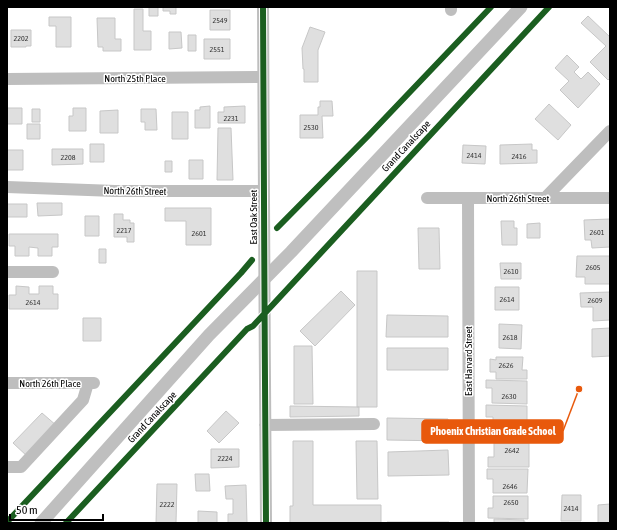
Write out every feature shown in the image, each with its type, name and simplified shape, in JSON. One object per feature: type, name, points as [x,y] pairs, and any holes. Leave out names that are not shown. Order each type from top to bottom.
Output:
[{"type":"street","name":"East Oak Street","points":[[263,7],[263,257],[266,523]]},
{"type":"street","name":"North 25th Place","points":[[7,79],[263,77]]},
{"type":"street","points":[[545,198],[610,131]]},
{"type":"street","name":"North 26th Street","points":[[7,187],[115,191],[263,191]]},
{"type":"street","name":"North 26th Street","points":[[427,198],[610,198]]},
{"type":"street","name":"East Harvard Street","points":[[468,198],[469,523]]},
{"type":"street","points":[[7,272],[54,272]]},
{"type":"street","name":"North 26th Place","points":[[7,383],[90,383],[83,400],[21,467],[7,467]]},
{"type":"street","points":[[265,425],[374,424]]},
{"type":"building","points":[[149,7],[158,7],[158,16],[149,16]]},
{"type":"building","points":[[163,7],[176,7],[176,14],[170,14],[170,11],[163,11]]},
{"type":"building","points":[[134,9],[143,9],[143,31],[151,31],[151,50],[134,50]]},
{"type":"building","points":[[210,10],[230,10],[230,30],[210,30]]},
{"type":"building","points":[[588,16],[610,37],[610,78],[608,80],[590,62],[606,46],[581,23]]},
{"type":"building","points":[[49,17],[71,17],[71,47],[56,47],[56,26],[49,26]]},
{"type":"building","points":[[97,18],[115,18],[115,39],[121,39],[121,51],[103,51],[103,47],[98,47]]},
{"type":"building","points":[[310,27],[325,32],[318,50],[318,82],[304,82],[302,48]]},
{"type":"building","points":[[11,30],[31,30],[31,46],[11,47]]},
{"type":"building","points":[[169,32],[181,32],[182,48],[169,49]]},
{"type":"building","points":[[188,35],[196,35],[196,51],[188,51]]},
{"type":"building","points":[[204,39],[230,39],[230,59],[204,59]]},
{"type":"building","points":[[567,55],[579,67],[574,72],[581,79],[588,72],[600,84],[578,108],[560,90],[569,81],[555,68]]},
{"type":"building","points":[[320,101],[332,101],[333,116],[322,116],[323,138],[300,138],[300,115],[318,115]]},
{"type":"building","points":[[549,104],[571,125],[558,140],[535,119]]},
{"type":"building","points":[[210,106],[210,128],[195,128],[195,110],[200,110],[200,107]]},
{"type":"building","points":[[245,106],[245,123],[218,123],[218,112],[224,112],[224,107]]},
{"type":"building","points":[[7,108],[22,108],[22,124],[7,124]]},
{"type":"building","points":[[73,108],[86,108],[86,131],[69,131],[69,116],[73,116]]},
{"type":"building","points":[[32,109],[40,109],[40,122],[32,122]]},
{"type":"building","points":[[141,109],[156,109],[157,130],[145,130],[145,122],[141,122]]},
{"type":"building","points":[[118,110],[118,133],[100,133],[100,111]]},
{"type":"building","points":[[172,112],[188,112],[188,139],[172,139]]},
{"type":"building","points":[[27,124],[40,124],[40,139],[27,139]]},
{"type":"building","points":[[218,128],[231,128],[233,180],[217,180]]},
{"type":"building","points":[[90,144],[104,144],[104,162],[90,162]]},
{"type":"building","points":[[532,144],[532,150],[537,150],[537,163],[500,164],[500,145]]},
{"type":"building","points":[[463,145],[486,146],[485,164],[462,163]]},
{"type":"building","points":[[52,149],[83,149],[83,164],[52,165]]},
{"type":"building","points":[[7,150],[23,150],[23,170],[7,170]]},
{"type":"building","points":[[189,160],[203,160],[203,179],[189,179]]},
{"type":"building","points":[[165,161],[172,161],[172,172],[165,172]]},
{"type":"building","points":[[37,203],[62,203],[62,215],[38,216]]},
{"type":"building","points":[[7,204],[27,204],[27,217],[7,217]]},
{"type":"building","points":[[165,208],[211,208],[211,245],[186,245],[186,221],[165,221]]},
{"type":"building","points":[[114,214],[123,214],[123,220],[130,220],[130,223],[134,223],[134,242],[127,242],[127,237],[114,237]]},
{"type":"building","points":[[85,216],[99,216],[99,236],[85,236]]},
{"type":"building","points":[[610,219],[610,247],[592,248],[591,240],[585,240],[584,220]]},
{"type":"building","points":[[501,221],[514,221],[514,228],[517,228],[517,245],[502,245]]},
{"type":"building","points":[[540,223],[540,238],[527,238],[527,224]]},
{"type":"building","points":[[418,228],[439,228],[440,269],[419,269]]},
{"type":"building","points":[[9,234],[58,234],[58,247],[52,247],[52,256],[38,256],[38,248],[29,247],[29,256],[15,256],[15,246],[9,246]]},
{"type":"building","points":[[99,249],[106,249],[106,263],[99,263]]},
{"type":"building","points":[[577,256],[610,256],[610,284],[585,284],[585,277],[576,277]]},
{"type":"building","points":[[500,263],[521,263],[521,279],[501,279]]},
{"type":"building","points":[[357,271],[377,271],[377,407],[357,407]]},
{"type":"building","points":[[16,286],[29,287],[29,294],[39,294],[39,286],[53,286],[53,294],[58,294],[58,309],[9,309],[9,295],[16,295]]},
{"type":"building","points":[[495,287],[519,287],[519,310],[495,310]]},
{"type":"building","points":[[341,291],[355,305],[315,346],[300,331]]},
{"type":"building","points":[[610,292],[610,320],[593,321],[593,307],[581,307],[580,293]]},
{"type":"building","points":[[387,315],[448,316],[448,337],[386,337]]},
{"type":"building","points":[[83,318],[101,318],[101,341],[83,341]]},
{"type":"building","points":[[499,324],[522,325],[521,349],[499,348]]},
{"type":"building","points":[[610,328],[610,356],[592,357],[592,329]]},
{"type":"building","points":[[294,346],[312,346],[313,404],[294,404]]},
{"type":"building","points":[[387,348],[448,348],[448,370],[387,370]]},
{"type":"building","points":[[496,357],[523,357],[522,370],[527,370],[527,379],[496,379],[496,372],[490,372],[490,359],[496,360]]},
{"type":"building","points":[[486,380],[527,381],[527,404],[492,403],[492,388],[486,388]]},
{"type":"building","points":[[486,405],[527,406],[527,429],[493,429],[493,417],[486,417]]},
{"type":"building","points":[[290,406],[359,407],[359,416],[290,417]]},
{"type":"building","points":[[226,411],[239,423],[219,443],[207,431]]},
{"type":"building","points":[[42,413],[57,426],[28,457],[13,443]]},
{"type":"building","points":[[387,418],[448,419],[448,441],[387,440]]},
{"type":"building","points":[[293,441],[313,441],[313,505],[381,505],[381,523],[290,523],[290,506],[293,506]]},
{"type":"building","points":[[356,441],[377,441],[378,499],[357,499]]},
{"type":"building","points":[[494,443],[529,443],[529,467],[488,467],[488,457],[494,457]]},
{"type":"building","points":[[211,449],[239,449],[239,467],[211,468]]},
{"type":"building","points":[[448,450],[449,475],[388,476],[388,452]]},
{"type":"building","points":[[487,469],[528,469],[527,493],[493,493],[493,479],[487,479]]},
{"type":"building","points":[[195,474],[209,474],[210,491],[196,491]]},
{"type":"building","points":[[157,484],[177,484],[176,523],[156,523]]},
{"type":"building","points":[[246,485],[247,523],[228,523],[228,514],[233,514],[233,499],[226,499],[225,486]]},
{"type":"building","points":[[562,495],[581,495],[581,521],[561,521]]},
{"type":"building","points":[[493,496],[528,496],[528,519],[488,518],[488,508],[493,508]]},
{"type":"building","points":[[610,504],[610,523],[598,523],[598,505]]},
{"type":"building","points":[[198,511],[217,512],[217,523],[198,523]]},
{"type":"building","points":[[494,519],[524,520],[524,522],[529,523],[494,523]]},
{"type":"building","points":[[449,522],[449,523],[387,523]]},
{"type":"waterway","points":[[41,523],[209,335],[291,252],[521,7]]},
{"type":"cycle path","points":[[263,7],[266,523]]},
{"type":"cycle path","points":[[277,228],[368,136],[491,7]]},
{"type":"cycle path","name":"Grand Canalscape","points":[[66,523],[247,329],[253,326],[549,7]]},
{"type":"cycle path","points":[[7,522],[252,260]]},
{"type":"place","name":"Phoenix Christian Grade School","points":[[579,389]]}]
